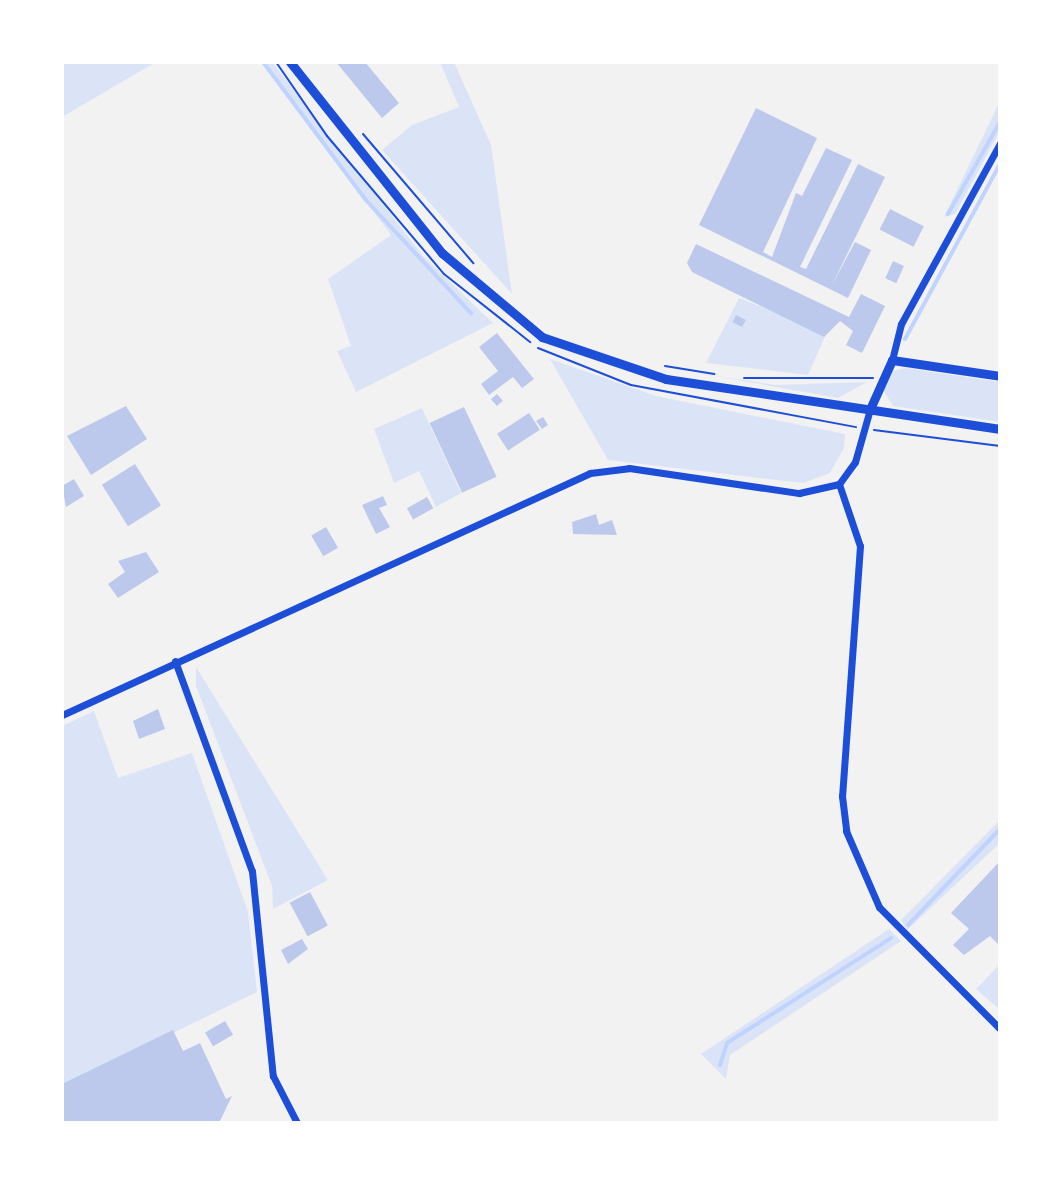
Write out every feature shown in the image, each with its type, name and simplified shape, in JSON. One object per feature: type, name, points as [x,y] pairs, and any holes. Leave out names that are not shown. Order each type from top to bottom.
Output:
[{"type":"street","points":[[290,62],[442,253],[542,337],[666,379],[1000,429]]},
{"type":"street","points":[[1000,143],[901,324],[892,360],[882,376],[864,429],[839,484],[860,546],[842,796],[846,831],[879,907],[1000,1029]]},
{"type":"street","points":[[892,360],[1000,376]]},
{"type":"street","points":[[62,715],[590,473],[629,468],[799,493],[839,484]]},
{"type":"street","points":[[175,661],[252,871],[273,1076],[297,1123]]},
{"type":"path","points":[[276,62],[327,136],[444,274],[540,349],[631,385],[864,429],[1000,446]]},
{"type":"path","points":[[360,131],[477,268]]},
{"type":"path","points":[[652,364],[720,375]]},
{"type":"path","points":[[734,377],[808,384],[882,376]]},
{"type":"shaded area","points":[[62,62],[156,62],[62,117]]},
{"type":"shaded area","points":[[262,62],[272,62],[424,257],[493,323],[356,392],[337,351],[351,346],[328,279],[391,235]]},
{"type":"shaded area","points":[[440,62],[454,62],[491,145],[512,294],[382,150],[412,125],[459,107]]},
{"type":"shaded area","points":[[1000,101],[1000,131],[955,214],[944,217]]},
{"type":"shaded area","points":[[739,298],[827,332],[808,375],[706,363]]},
{"type":"shaded area","points":[[550,359],[656,396],[845,434],[844,448],[830,473],[803,483],[608,460]]},
{"type":"shaded area","points":[[905,368],[1000,382],[1000,422],[893,406],[882,388],[890,372]]},
{"type":"shaded area","points":[[698,373],[775,385],[867,382],[838,398]]},
{"type":"shaded area","points":[[422,408],[461,493],[436,507],[419,471],[394,483],[374,429]]},
{"type":"shaded area","points":[[196,667],[328,880],[273,909],[272,886],[196,686]]},
{"type":"shaded area","points":[[94,711],[118,778],[192,753],[248,912],[257,992],[62,1087],[62,726]]},
{"type":"shaded area","points":[[1000,820],[1000,843],[907,930],[901,920]]},
{"type":"shaded area","points":[[889,929],[901,941],[730,1055],[726,1079],[701,1054]]},
{"type":"shaded area","points":[[1000,964],[1000,1010],[976,989]]},
{"type":"building","points":[[336,62],[365,62],[399,103],[382,118]]},
{"type":"building","points":[[756,108],[817,138],[763,252],[772,257],[796,193],[802,196],[826,148],[852,160],[800,267],[806,269],[858,164],[885,177],[832,285],[855,242],[871,250],[848,298],[699,225]]},
{"type":"building","points":[[890,209],[924,226],[913,247],[880,229]]},
{"type":"building","points":[[696,244],[849,317],[861,294],[885,306],[862,353],[846,345],[853,331],[840,321],[824,337],[692,272],[687,263]]},
{"type":"building","points":[[893,261],[904,266],[896,283],[885,278]]},
{"type":"building","points":[[736,315],[746,320],[742,327],[732,322]]},
{"type":"building","points":[[497,333],[534,379],[522,388],[513,377],[489,395],[481,384],[498,371],[479,347]]},
{"type":"building","points":[[497,394],[503,401],[497,406],[491,399]]},
{"type":"building","points":[[126,406],[147,439],[91,475],[67,436]]},
{"type":"building","points":[[464,407],[497,477],[462,493],[430,423]]},
{"type":"building","points":[[529,413],[540,430],[508,450],[497,434]]},
{"type":"building","points":[[543,417],[548,425],[542,429],[536,421]]},
{"type":"building","points":[[135,464],[161,506],[128,526],[102,485]]},
{"type":"building","points":[[74,479],[84,496],[66,507],[62,486]]},
{"type":"building","points":[[383,496],[387,505],[379,508],[390,527],[376,534],[362,505]]},
{"type":"building","points":[[427,497],[433,508],[413,520],[407,508]]},
{"type":"building","points":[[596,514],[599,525],[612,520],[617,535],[573,534],[572,522]]},
{"type":"building","points":[[326,527],[338,548],[323,556],[311,536]]},
{"type":"building","points":[[146,552],[159,572],[118,598],[108,584],[125,572],[118,561]]},
{"type":"building","points":[[158,709],[165,729],[139,739],[133,721]]},
{"type":"building","points":[[1000,861],[1000,946],[990,936],[964,955],[953,945],[969,929],[951,913]]},
{"type":"building","points":[[310,892],[328,926],[308,936],[290,903]]},
{"type":"building","points":[[302,939],[308,949],[288,964],[281,950]]},
{"type":"building","points":[[225,1021],[233,1035],[213,1046],[205,1032]]},
{"type":"building","points":[[173,1030],[183,1051],[200,1043],[226,1099],[232,1096],[219,1123],[62,1123],[62,1084]]},
{"type":"waterway","points":[[263,62],[365,199],[471,313]]},
{"type":"waterway","points":[[948,214],[1000,122]]},
{"type":"waterway","points":[[905,339],[1000,164]]},
{"type":"waterway","points":[[908,925],[1000,829]]},
{"type":"waterway","points":[[720,1065],[727,1043],[891,938]]}]
